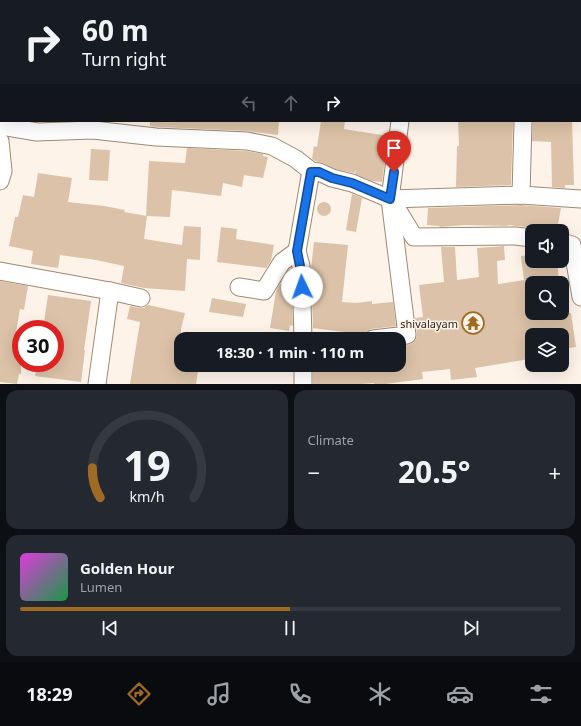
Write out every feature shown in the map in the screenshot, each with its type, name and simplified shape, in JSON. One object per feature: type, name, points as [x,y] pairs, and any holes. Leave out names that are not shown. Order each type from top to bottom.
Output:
[{"type":"street","points":[[400,122],[390,199],[406,335]]},
{"type":"street","points":[[521,195],[523,122]]},
{"type":"street","points":[[0,126],[20,125],[37,132],[92,130],[156,137],[247,141],[272,146],[296,159],[311,172],[319,172],[332,178],[352,183],[390,199],[521,195],[581,199]]},
{"type":"street","points":[[0,141],[2,170],[0,181]]},
{"type":"street","points":[[303,332],[300,266],[297,251],[311,172]]},
{"type":"street","points":[[390,199],[414,237],[525,237]]},
{"type":"street","points":[[569,244],[572,245],[581,297]]},
{"type":"street","points":[[239,287],[264,291],[282,262],[297,251]]},
{"type":"street","points":[[0,271],[141,298]]},
{"type":"street","points":[[97,384],[110,291]]},
{"type":"street","points":[[303,372],[303,384]]},
{"type":"building","points":[[150,122],[279,122],[278,135],[247,131],[150,126]]},
{"type":"building","points":[[321,122],[345,122],[344,129],[388,136],[382,182],[372,181],[355,174],[356,170],[354,173],[335,169],[315,161],[312,159],[314,146],[317,147]]},
{"type":"building","points":[[458,122],[513,122],[511,185],[456,187],[457,146],[459,146]]},
{"type":"building","points":[[533,122],[572,122],[574,185],[565,185],[565,188],[552,187],[551,142],[532,141]]},
{"type":"building","points":[[187,148],[246,151],[263,154],[263,156],[268,157],[263,178],[244,175],[242,187],[223,183],[221,196],[172,190],[170,217],[146,216],[149,161],[185,163]]},
{"type":"building","points":[[91,149],[110,150],[108,181],[89,180]]},
{"type":"building","points":[[38,173],[72,178],[68,202],[104,206],[125,210],[124,212],[147,216],[144,239],[182,245],[184,226],[201,227],[200,260],[187,259],[185,291],[144,288],[121,283],[124,266],[96,260],[60,255],[58,268],[31,264],[33,251],[9,246],[15,217],[18,217],[23,195],[34,197]]},
{"type":"building","points":[[352,194],[362,198],[356,232],[346,230]]},
{"type":"building","points":[[324,202],[329,204],[331,209],[329,214],[324,216],[319,214],[317,209],[319,204]]},
{"type":"building","points":[[521,205],[561,208],[558,224],[525,224],[525,227],[508,225],[466,225],[440,227],[427,225],[428,208]]},
{"type":"building","points":[[221,227],[237,229],[236,239],[274,245],[271,261],[266,268],[217,262]]},
{"type":"building","points":[[314,242],[348,245],[342,302],[356,303],[372,301],[372,304],[393,302],[396,326],[371,329],[366,332],[344,332],[313,328],[311,268]]},
{"type":"building","points":[[504,246],[505,260],[497,261],[498,284],[524,280],[521,256],[525,256],[525,268],[558,268],[558,276],[525,276],[525,320],[569,320],[569,313],[571,313],[576,347],[569,348],[569,328],[525,328],[525,360],[475,368],[477,377],[451,380],[450,369],[422,372],[423,379],[386,384],[313,384],[313,372],[406,372],[406,345],[413,343],[416,339],[417,334],[415,318],[423,317],[419,285],[444,282],[441,247],[455,247],[457,280],[479,277],[477,248]]},
{"type":"building","points":[[289,269],[291,270],[293,326],[290,325],[289,331],[270,328],[276,291]]},
{"type":"building","points":[[0,281],[28,286],[24,310],[20,309],[18,320],[12,320],[12,372],[21,372],[21,374],[19,374],[17,384],[0,382]]},
{"type":"building","points":[[48,295],[91,301],[81,382],[35,376],[36,372],[64,372],[64,320],[44,320]]},
{"type":"building","points":[[212,298],[246,304],[243,317],[209,312]]},
{"type":"building","points":[[148,305],[185,313],[181,332],[174,332],[174,372],[198,372],[196,384],[130,384],[140,322],[127,319],[130,306],[144,308]]},
{"type":"place","name":"shivalayam","points":[[473,323]]},
{"type":"route","points":[[302,287],[297,251],[311,172],[319,172],[332,178],[352,183],[390,199],[394,172]]}]
